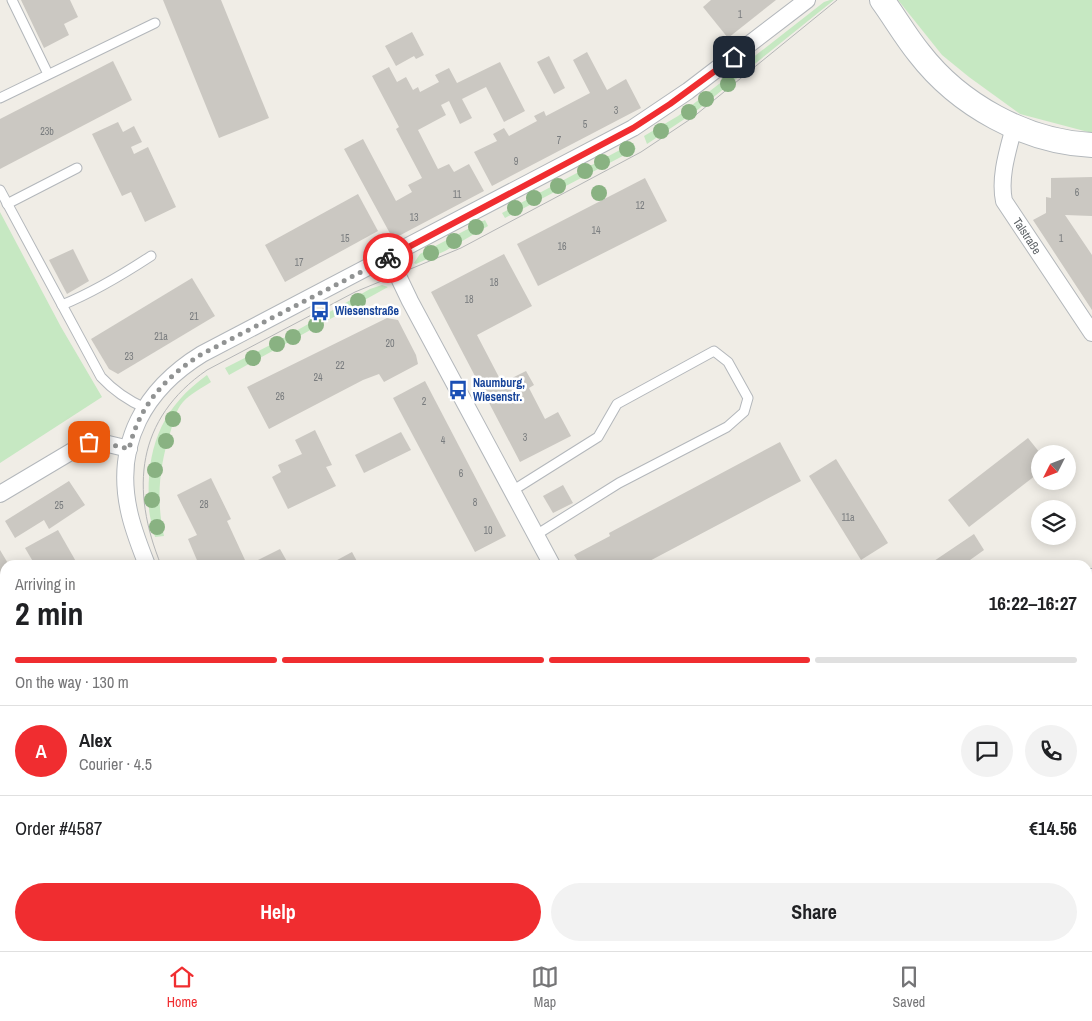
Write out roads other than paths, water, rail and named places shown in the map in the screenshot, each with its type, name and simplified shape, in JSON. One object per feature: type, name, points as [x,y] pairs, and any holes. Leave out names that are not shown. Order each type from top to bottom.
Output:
[{"type":"main road","points":[[882,0],[920,54],[945,82],[972,103],[1014,127],[1072,144],[1092,145]]},
{"type":"street","points":[[145,560],[134,531],[127,501],[124,476],[135,427],[144,408],[168,379],[202,354],[633,128],[688,91],[808,0]]},
{"type":"street","name":"Talstraße","points":[[1014,127],[1003,177],[1002,190],[1004,201],[1092,333]]},
{"type":"street","points":[[389,257],[410,301],[549,560]]},
{"type":"street","points":[[0,494],[84,444],[100,442],[129,449]]},
{"type":"lane","points":[[12,0],[48,74]]},
{"type":"lane","points":[[0,98],[155,24]]},
{"type":"lane","points":[[7,204],[77,168]]},
{"type":"lane","points":[[0,190],[101,377],[114,391],[144,408]]},
{"type":"lane","points":[[62,305],[104,286],[151,256]]},
{"type":"lane","points":[[512,491],[598,437],[617,404],[714,351],[728,362],[748,398],[744,412],[726,427],[619,483],[536,535]]},
{"type":"tram line","points":[[159,560],[151,537],[145,509],[143,483],[146,457],[153,433],[165,410],[183,389],[207,370],[355,292],[461,248],[641,152],[692,118],[837,0]]},
{"type":"place","name":"Wiesenstraße","points":[[320,311]]},
{"type":"place","name":"Naumburg, Wiesenstr.","points":[[458,390]]}]
